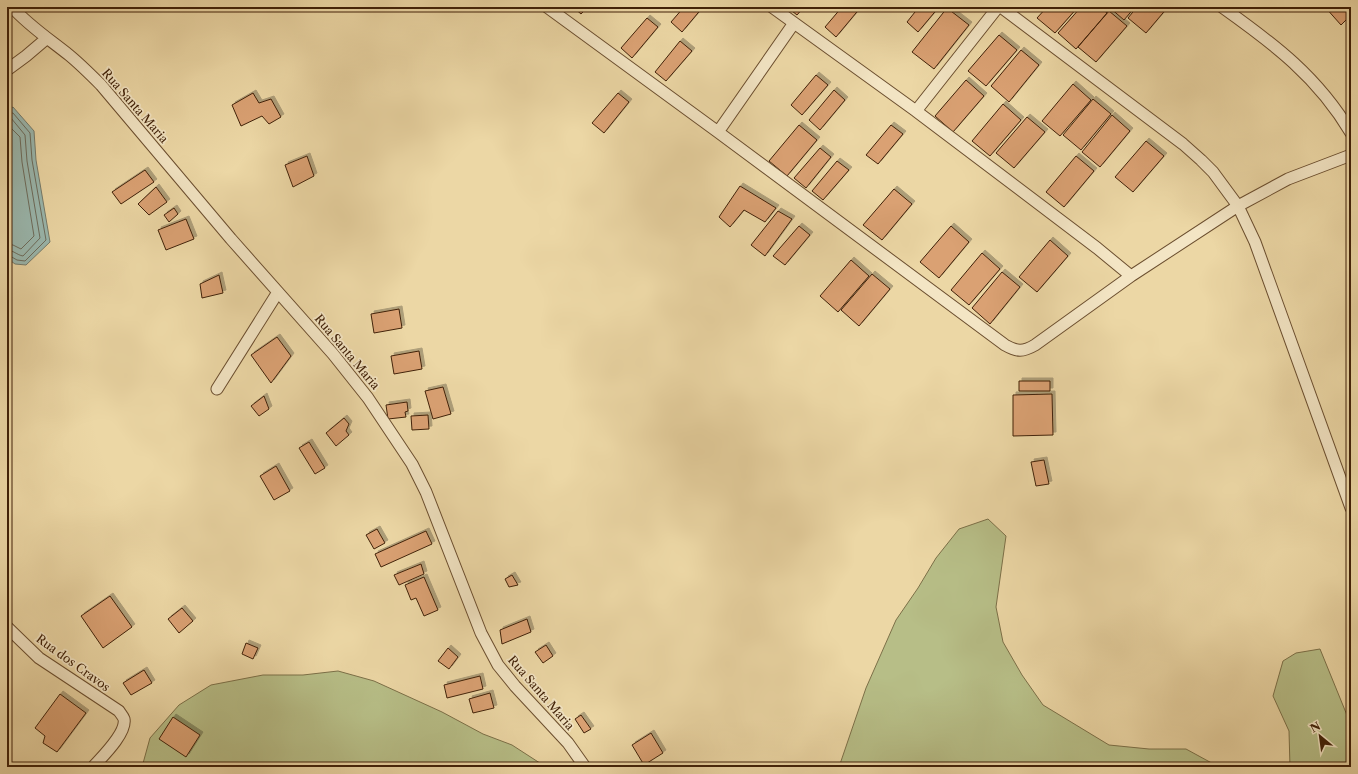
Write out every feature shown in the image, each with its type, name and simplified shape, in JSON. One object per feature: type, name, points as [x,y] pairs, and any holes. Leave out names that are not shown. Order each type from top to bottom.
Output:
[{"type":"street","name":"Rua Santa Maria","points":[[12,7],[24,20],[88,71],[101,85],[231,239],[333,354],[368,398],[412,464],[426,492],[480,633],[498,665],[515,686],[568,743],[585,767]]},
{"type":"street","points":[[547,7],[1013,350],[1024,351],[1035,345],[1131,276],[1238,206],[1288,179],[1351,155]]},
{"type":"street","points":[[772,7],[916,111],[1097,248],[1131,276]]},
{"type":"street","points":[[916,111],[999,7],[1183,144],[1213,172],[1238,206],[1255,242],[1351,508]]},
{"type":"street","points":[[1222,7],[1266,38],[1300,68],[1316,84],[1344,120],[1351,133]]},
{"type":"street","points":[[718,132],[794,23]]},
{"type":"street","points":[[7,70],[26,56],[46,38]]},
{"type":"street","points":[[217,389],[278,292]]},
{"type":"street","name":"Rua dos Cravos","points":[[7,626],[39,658],[118,711],[124,719],[123,729],[118,737],[93,767]]},
{"type":"green space","points":[[988,519],[1006,536],[996,607],[1003,642],[1022,675],[1043,705],[1109,745],[1149,749],[1186,749],[1219,767],[839,767],[866,688],[896,620],[936,558],[959,529]]},
{"type":"green space","points":[[1320,649],[1351,725],[1351,767],[1290,767],[1289,731],[1273,696],[1283,661],[1296,653]]},
{"type":"green space","points":[[338,671],[374,681],[442,712],[483,734],[512,745],[546,767],[142,767],[150,738],[179,705],[211,685],[263,675],[303,675]]},
{"type":"water","points":[[13,107],[34,131],[36,160],[50,242],[26,265],[15,264],[7,258],[7,110]]},
{"type":"building","points":[[573,7],[588,7],[581,14]]},
{"type":"building","points":[[684,7],[703,7],[682,32],[671,22]]},
{"type":"building","points":[[787,7],[804,7],[797,15]]},
{"type":"building","points":[[842,7],[861,7],[836,37],[825,27]]},
{"type":"building","points":[[919,7],[939,7],[918,32],[907,22]]},
{"type":"building","points":[[1047,7],[1078,7],[1055,33],[1037,18]]},
{"type":"building","points":[[1081,7],[1100,7],[1107,13],[1076,49],[1058,33]]},
{"type":"building","points":[[1109,7],[1135,7],[1124,20]]},
{"type":"building","points":[[1137,7],[1168,7],[1146,33],[1128,18]]},
{"type":"building","points":[[1325,7],[1351,7],[1351,15],[1341,25]]},
{"type":"building","points":[[947,8],[969,25],[934,69],[912,52]]},
{"type":"building","points":[[1109,11],[1127,26],[1096,62],[1078,47]]},
{"type":"building","points":[[647,18],[658,27],[632,58],[621,48]]},
{"type":"building","points":[[999,35],[1017,50],[986,86],[968,71]]},
{"type":"building","points":[[680,41],[692,51],[666,81],[655,72]]},
{"type":"building","points":[[1021,50],[1039,65],[1009,102],[991,86]]},
{"type":"building","points":[[816,75],[828,85],[802,115],[791,105]]},
{"type":"building","points":[[966,80],[984,96],[953,132],[935,116]]},
{"type":"building","points":[[1073,84],[1091,100],[1060,136],[1042,121]]},
{"type":"building","points":[[834,90],[845,100],[820,130],[809,120]]},
{"type":"building","points":[[253,93],[259,103],[271,99],[281,117],[269,124],[262,116],[241,126],[232,105]]},
{"type":"building","points":[[618,93],[629,102],[604,133],[592,123]]},
{"type":"building","points":[[1093,99],[1111,114],[1081,150],[1063,135]]},
{"type":"building","points":[[1003,104],[1021,120],[990,156],[972,141]]},
{"type":"building","points":[[1112,115],[1130,131],[1100,167],[1082,152]]},
{"type":"building","points":[[1027,117],[1045,132],[1014,168],[996,153]]},
{"type":"building","points":[[799,125],[817,140],[787,176],[769,161]]},
{"type":"building","points":[[891,125],[903,134],[878,164],[866,155]]},
{"type":"building","points":[[1146,141],[1164,156],[1133,192],[1115,177]]},
{"type":"building","points":[[820,148],[831,157],[806,188],[794,178]]},
{"type":"building","points":[[307,156],[314,176],[293,187],[285,165]]},
{"type":"building","points":[[1076,156],[1094,171],[1064,207],[1046,192]]},
{"type":"building","points":[[837,161],[849,170],[823,200],[812,191]]},
{"type":"building","points":[[145,170],[154,182],[121,204],[112,192]]},
{"type":"building","points":[[740,186],[776,208],[765,222],[744,210],[730,227],[719,217]]},
{"type":"building","points":[[156,187],[167,202],[149,215],[138,204]]},
{"type":"building","points":[[894,189],[912,204],[882,240],[863,225]]},
{"type":"building","points":[[174,208],[178,214],[169,222],[164,215]]},
{"type":"building","points":[[778,211],[792,219],[765,256],[751,245]]},
{"type":"building","points":[[186,219],[194,239],[166,250],[158,230]]},
{"type":"building","points":[[799,226],[810,235],[785,265],[773,256]]},
{"type":"building","points":[[951,226],[969,242],[939,278],[920,262]]},
{"type":"building","points":[[1050,240],[1068,256],[1037,292],[1019,277]]},
{"type":"building","points":[[982,253],[1000,269],[969,305],[951,290]]},
{"type":"building","points":[[851,260],[869,276],[838,312],[820,296]]},
{"type":"building","points":[[1002,272],[1020,287],[990,324],[972,308]]},
{"type":"building","points":[[872,274],[890,289],[859,326],[841,310]]},
{"type":"building","points":[[219,275],[223,293],[202,298],[200,284]]},
{"type":"building","points":[[399,309],[402,328],[374,333],[371,314]]},
{"type":"building","points":[[277,337],[291,356],[271,383],[251,355]]},
{"type":"building","points":[[419,351],[422,369],[394,374],[391,356]]},
{"type":"building","points":[[1019,381],[1050,381],[1050,391],[1019,391]]},
{"type":"building","points":[[443,387],[451,414],[433,419],[425,391]]},
{"type":"building","points":[[1052,394],[1053,435],[1013,436],[1013,395]]},
{"type":"building","points":[[264,396],[269,409],[259,416],[251,406]]},
{"type":"building","points":[[407,402],[408,411],[405,412],[406,417],[388,419],[386,405]]},
{"type":"building","points":[[428,415],[429,429],[412,430],[411,416]]},
{"type":"building","points":[[344,418],[349,424],[346,431],[349,435],[336,446],[326,433]]},
{"type":"building","points":[[309,442],[325,468],[315,474],[299,448]]},
{"type":"building","points":[[1044,460],[1049,484],[1036,486],[1031,462]]},
{"type":"building","points":[[276,466],[290,491],[274,500],[260,476]]},
{"type":"building","points":[[377,529],[385,543],[374,549],[366,535]]},
{"type":"building","points":[[426,531],[432,544],[381,567],[375,554]]},
{"type":"building","points":[[421,564],[424,574],[399,585],[394,575]]},
{"type":"building","points":[[512,575],[518,585],[509,587],[505,579]]},
{"type":"building","points":[[424,577],[438,610],[424,616],[416,598],[411,600],[405,585]]},
{"type":"building","points":[[110,596],[132,627],[103,648],[81,616]]},
{"type":"building","points":[[182,608],[193,621],[179,633],[168,619]]},
{"type":"building","points":[[527,619],[531,632],[502,644],[500,630]]},
{"type":"building","points":[[246,643],[258,648],[253,659],[242,654]]},
{"type":"building","points":[[546,645],[553,656],[543,663],[535,652]]},
{"type":"building","points":[[448,648],[458,657],[449,669],[438,661]]},
{"type":"building","points":[[144,670],[152,683],[131,695],[123,683]]},
{"type":"building","points":[[480,676],[483,689],[447,698],[444,685]]},
{"type":"building","points":[[490,693],[494,708],[473,713],[469,699]]},
{"type":"building","points":[[60,694],[86,713],[57,752],[43,743],[45,736],[35,728]]},
{"type":"building","points":[[581,715],[591,729],[584,733],[575,719]]},
{"type":"building","points":[[173,717],[200,735],[186,757],[159,739]]},
{"type":"building","points":[[651,733],[663,753],[644,765],[632,745]]}]
